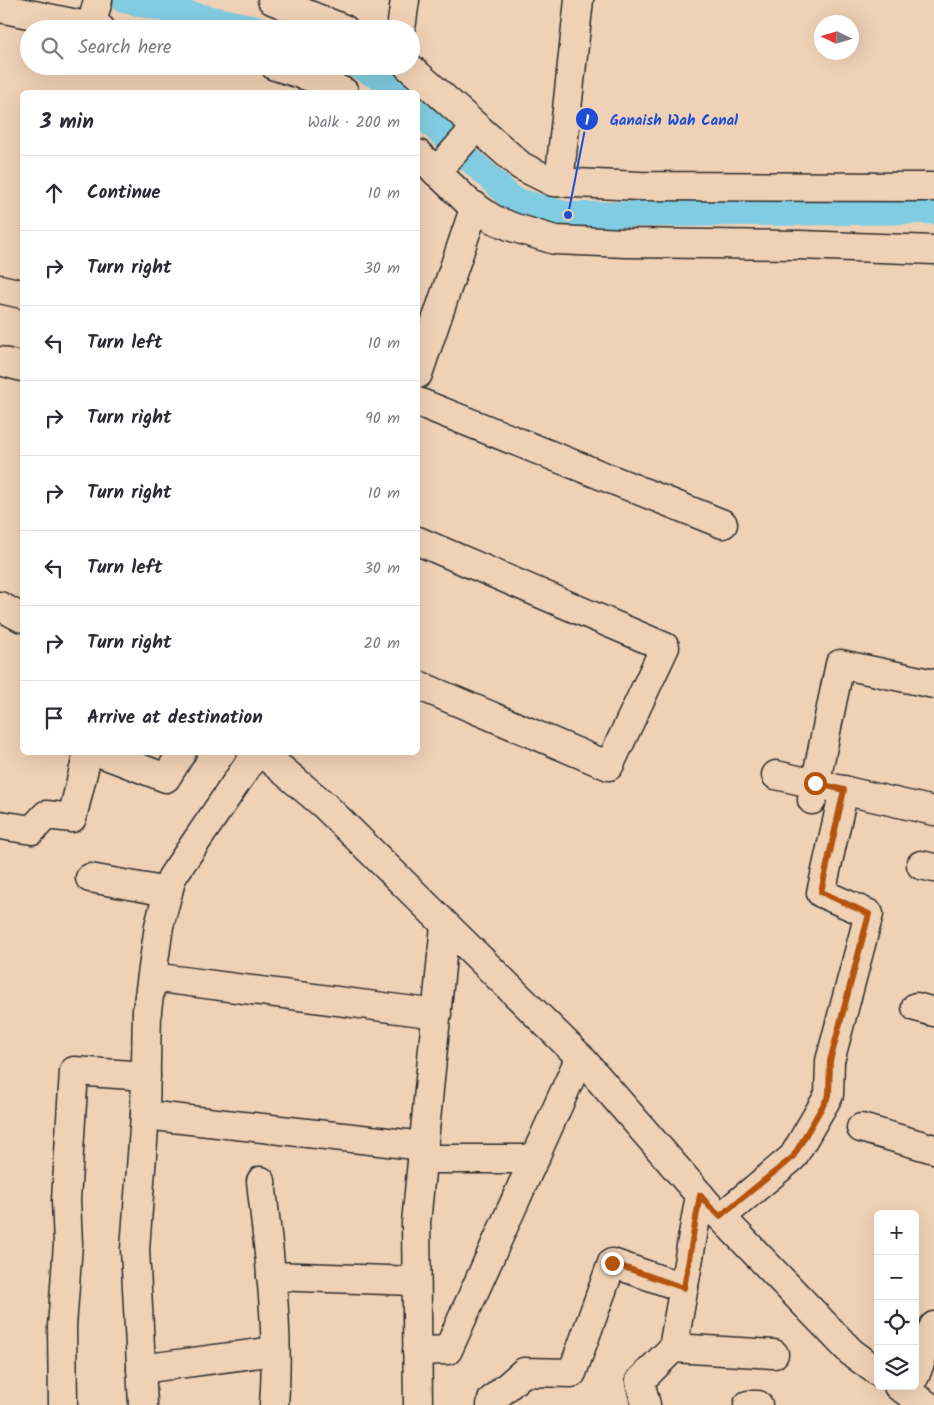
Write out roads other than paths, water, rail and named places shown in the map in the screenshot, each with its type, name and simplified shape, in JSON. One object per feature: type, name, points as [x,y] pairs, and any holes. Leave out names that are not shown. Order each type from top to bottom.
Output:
[{"type":"street","points":[[272,0],[322,20]]},
{"type":"street","points":[[402,20],[405,0]]},
{"type":"street","points":[[559,182],[579,0]]},
{"type":"street","points":[[0,8],[96,17]]},
{"type":"street","points":[[304,75],[340,90]]},
{"type":"street","points":[[418,75],[456,108],[471,133],[521,166],[553,182],[640,186],[934,187]]},
{"type":"street","points":[[471,133],[433,163],[468,202],[493,218],[512,227],[555,240],[934,250]]},
{"type":"street","points":[[420,361],[425,329],[475,206]]},
{"type":"street","points":[[0,289],[20,294]]},
{"type":"street","points":[[0,361],[20,366]]},
{"type":"street","points":[[420,403],[723,524]]},
{"type":"street","points":[[420,542],[665,647],[609,766],[420,687]]},
{"type":"street","points":[[0,606],[20,617]]},
{"type":"street","points":[[814,792],[840,664],[934,684]]},
{"type":"street","points":[[0,825],[32,830],[46,815],[72,818],[87,755]]},
{"type":"street","points":[[106,755],[166,778],[180,755]]},
{"type":"street","points":[[144,1405],[136,1249],[145,1115],[147,1010],[159,926],[172,877],[257,755]]},
{"type":"street","points":[[263,755],[324,805],[580,1057],[710,1207],[851,1352],[874,1369]]},
{"type":"street","points":[[776,775],[814,792],[844,790],[934,811]]},
{"type":"street","points":[[720,1216],[793,1157],[829,1095],[830,1061],[869,914],[821,892],[844,790]]},
{"type":"street","points":[[90,878],[168,892]]},
{"type":"street","points":[[418,1405],[416,1223],[445,925]]},
{"type":"street","points":[[152,977],[437,1014]]},
{"type":"street","points":[[417,1351],[448,1350],[580,1057]]},
{"type":"street","points":[[63,1405],[62,1327],[68,1244],[66,1200],[74,1071],[146,1076]]},
{"type":"street","points":[[145,1115],[423,1152],[535,1159]]},
{"type":"street","points":[[862,1128],[934,1150]]},
{"type":"street","points":[[261,1181],[271,1276],[276,1351],[277,1373],[274,1405]]},
{"type":"street","points":[[646,1405],[640,1381],[673,1348],[700,1195]]},
{"type":"street","points":[[491,1405],[492,1400],[524,1372],[572,1373],[612,1263],[684,1288]]},
{"type":"street","points":[[271,1276],[416,1281]]},
{"type":"street","points":[[919,1369],[934,1326]]},
{"type":"street","points":[[673,1348],[774,1354]]},
{"type":"street","points":[[141,1369],[276,1351]]},
{"type":"street","points":[[748,1405],[758,1405]]},
{"type":"waterway","points":[[123,0],[217,20]]},
{"type":"waterway","points":[[375,75],[394,90]]},
{"type":"waterway","points":[[420,114],[514,200],[568,215],[934,211]]},
{"type":"place","name":"Ganaish Wah Canal","points":[[568,215]]}]
